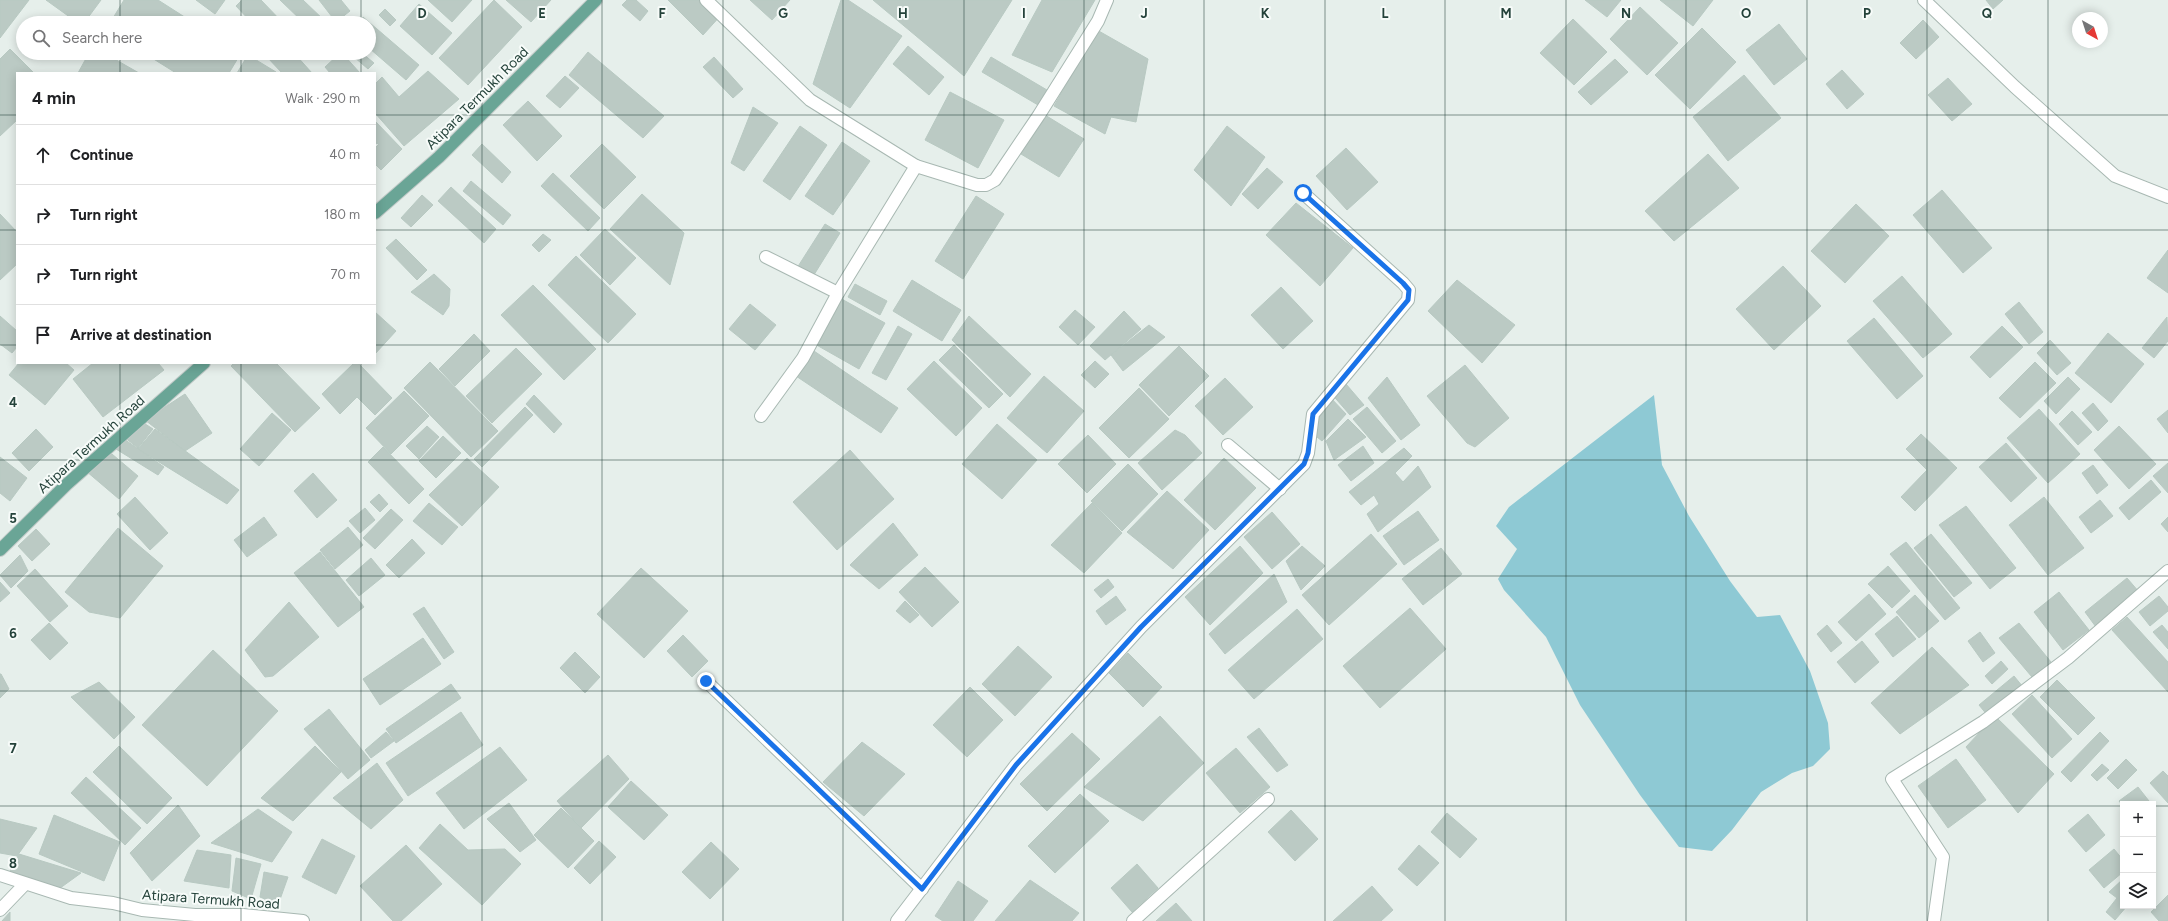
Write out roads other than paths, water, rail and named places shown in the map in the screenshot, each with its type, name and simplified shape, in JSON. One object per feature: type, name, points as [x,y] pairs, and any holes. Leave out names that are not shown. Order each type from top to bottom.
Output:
[{"type":"main road","name":"Atipara Termukh Road","points":[[376,212],[439,157],[596,0]]},
{"type":"main road","name":"Atipara Termukh Road","points":[[0,550],[67,484],[203,364]]},
{"type":"street","points":[[706,0],[810,100],[916,166],[977,186],[986,185],[995,180],[1040,115],[1098,21],[1107,0]]},
{"type":"street","points":[[1924,0],[2015,87],[2115,176],[2168,197]]},
{"type":"street","points":[[761,416],[803,358],[838,293],[916,166]]},
{"type":"street","points":[[897,921],[1016,765],[1141,627],[1304,464],[1308,453],[1313,414],[1408,300],[1409,290],[1303,193]]},
{"type":"street","points":[[766,257],[838,293]]},
{"type":"street","points":[[1228,445],[1280,489]]},
{"type":"street","points":[[1934,921],[1943,857],[1892,779],[1983,722],[2068,658],[2168,571]]},
{"type":"street","points":[[706,681],[922,889]]},
{"type":"street","points":[[1133,921],[1268,799]]},
{"type":"street","name":"Atipara Termukh Road","points":[[0,876],[71,898],[114,903],[142,910],[195,915],[242,915],[303,921]]},
{"type":"street","points":[[0,910],[25,884]]},
{"type":"water","points":[[1654,395],[1662,465],[1689,516],[1730,581],[1757,617],[1780,615],[1810,671],[1828,723],[1830,749],[1813,766],[1792,773],[1761,792],[1732,830],[1712,851],[1679,847],[1640,795],[1580,705],[1546,637],[1504,590],[1498,579],[1517,549],[1496,526],[1509,507]]}]
